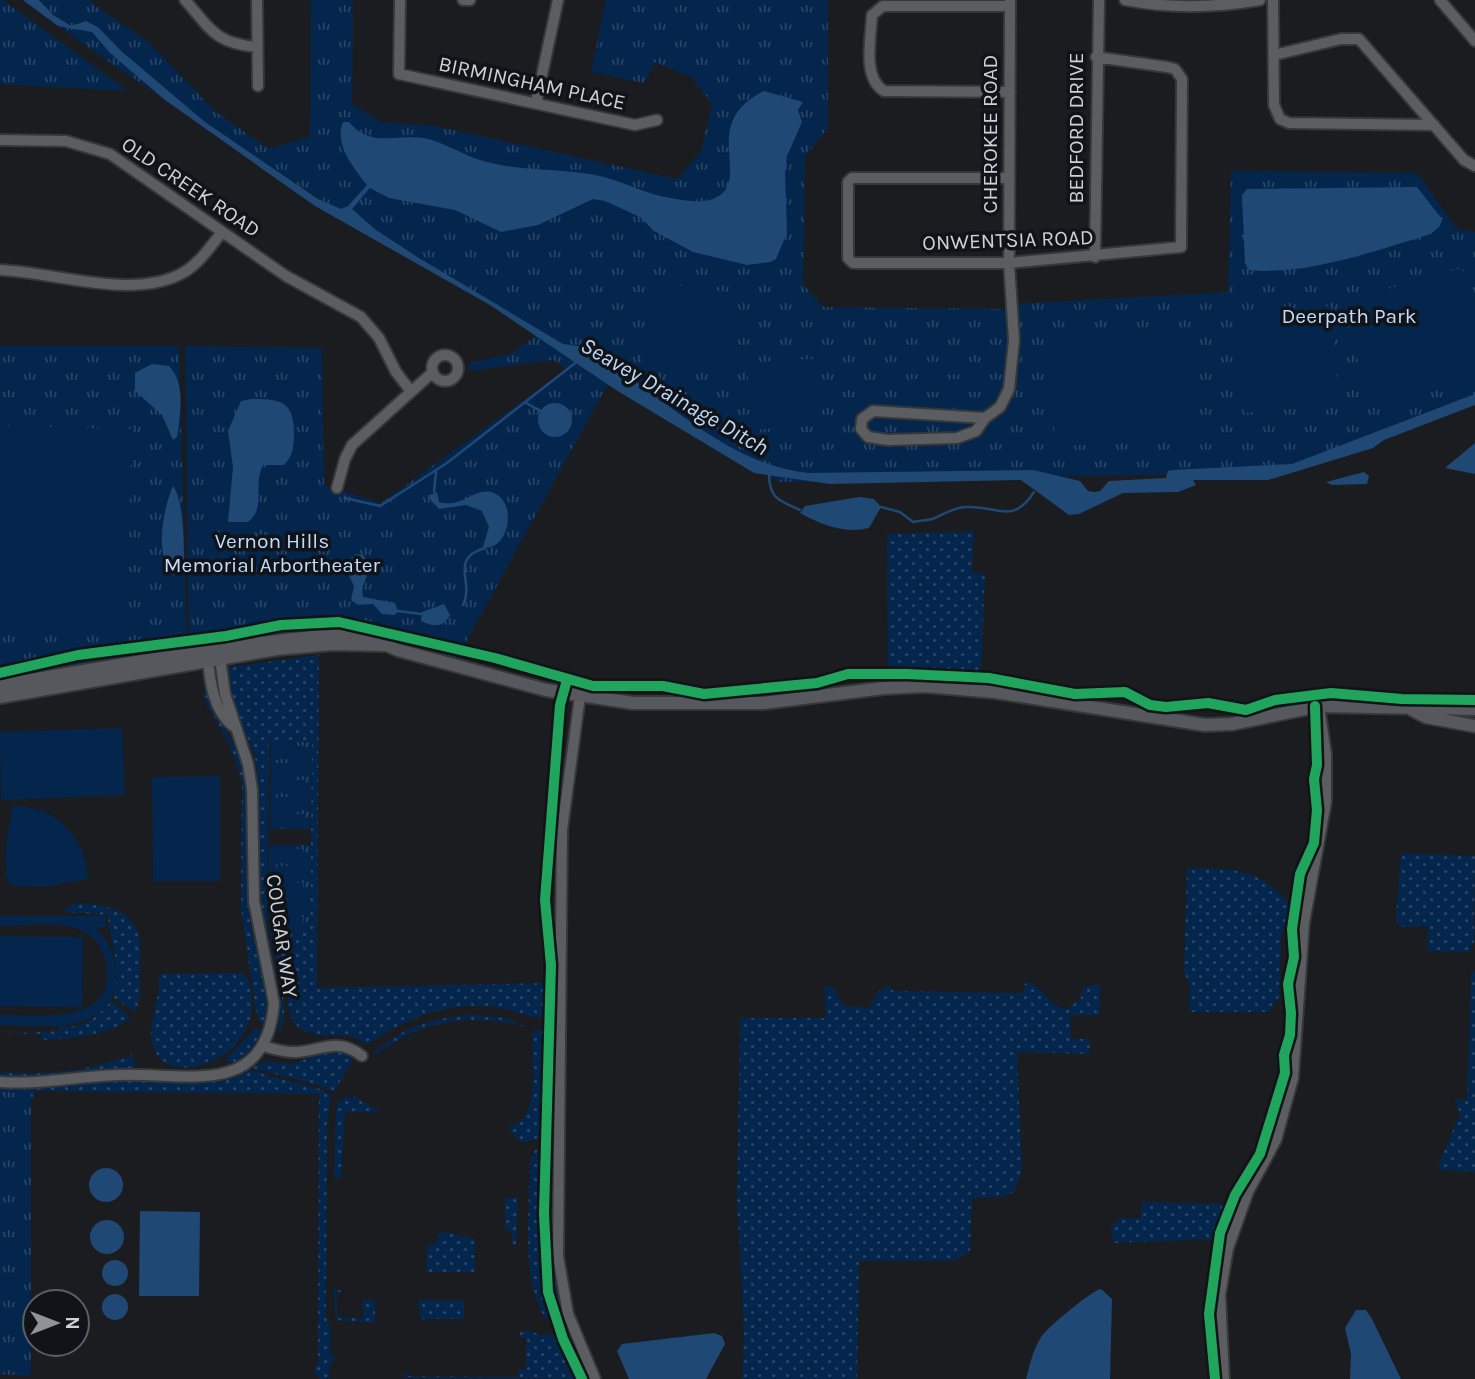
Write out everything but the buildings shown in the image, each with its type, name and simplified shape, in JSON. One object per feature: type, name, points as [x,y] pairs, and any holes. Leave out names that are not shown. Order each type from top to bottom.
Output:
[{"type":"main road","points":[[0,685],[298,637],[345,634],[363,635],[505,680],[580,696],[633,703],[721,705],[925,686],[1007,694],[1205,725],[1241,722],[1319,706],[1475,709]]},
{"type":"main road","points":[[0,696],[214,659],[313,645],[388,645]]},
{"type":"main road","points":[[1411,709],[1426,717],[1475,726]]},
{"type":"street","points":[[185,0],[217,37],[237,45],[257,47]]},
{"type":"street","points":[[257,0],[258,86]]},
{"type":"street","name":"BIRMINGHAM PLACE","points":[[400,0],[399,74],[635,125],[657,120]]},
{"type":"street","points":[[463,0],[470,0]]},
{"type":"street","points":[[536,103],[558,0]]},
{"type":"street","name":"BEDFORD DRIVE","points":[[1095,257],[1098,0]]},
{"type":"street","points":[[1125,0],[1189,8],[1260,0]]},
{"type":"street","points":[[1273,0],[1274,105],[1281,122],[1434,125]]},
{"type":"street","points":[[1440,0],[1475,41]]},
{"type":"street","points":[[1010,3],[883,6],[874,11],[871,74],[876,86],[892,92],[1010,92]]},
{"type":"street","name":"CHEROKEE ROAD","points":[[985,418],[873,411],[862,419],[861,429],[868,437],[888,440],[957,438],[976,431],[985,418],[1000,407],[1009,389],[1014,340],[1009,263],[1010,3]]},
{"type":"street","points":[[1274,54],[1341,39],[1359,39],[1464,160],[1475,166]]},
{"type":"street","name":"ONWENTSIA ROAD","points":[[1009,178],[860,177],[848,182],[848,255],[853,262],[1009,263],[1164,251],[1181,247],[1182,79],[1178,72],[1167,67],[1096,57]]},
{"type":"street","name":"OLD CREEK ROAD","points":[[0,141],[66,141],[96,148],[286,276],[361,317],[379,338],[396,372],[410,390]]},
{"type":"street","points":[[0,270],[123,285],[156,283],[188,270],[222,232]]},
{"type":"street","points":[[337,488],[352,445],[433,372]]},
{"type":"street","name":"COUGAR WAY","points":[[214,659],[216,703],[223,718],[233,726],[248,764],[252,789],[254,901],[274,1003],[273,1020],[263,1046]]},
{"type":"street","points":[[580,696],[565,786],[561,857],[558,1256],[568,1314],[594,1379]]},
{"type":"street","points":[[1224,1379],[1220,1296],[1228,1248],[1248,1192],[1276,1140],[1293,1078],[1304,923],[1326,802],[1325,754],[1319,706]]},
{"type":"street","points":[[0,1082],[61,1082],[120,1075],[211,1077],[242,1067],[263,1046],[288,1052],[335,1044],[352,1048],[362,1056]]},
{"type":"green space","points":[[0,0],[3,0],[128,91],[0,84]]},
{"type":"green space","name":"Deerpath Park","points":[[22,0],[88,0],[147,41],[216,112],[269,149],[310,136],[311,0],[353,0],[352,104],[381,122],[435,126],[677,179],[701,151],[712,104],[691,77],[655,62],[644,83],[591,72],[606,0],[828,0],[828,128],[805,156],[803,284],[823,307],[1009,309],[1018,304],[1228,292],[1231,171],[1417,173],[1457,229],[1475,232],[1475,402],[1296,472],[780,482],[686,428],[611,378],[457,658],[371,634],[189,649],[185,346],[322,348],[324,485],[381,503],[567,369],[553,360],[468,371],[468,363],[508,355],[539,334],[212,130]]},
{"type":"green space","points":[[1462,268],[1475,315],[1475,380],[1371,408],[1342,302]]},
{"type":"green space","points":[[657,283],[736,293],[727,375],[642,365],[651,288]]},
{"type":"green space","points":[[1331,306],[1339,405],[1244,413],[1237,322],[1242,313]]},
{"type":"green space","points":[[1195,330],[1200,440],[1055,446],[1050,336]]},
{"type":"green space","points":[[0,346],[179,346],[187,650],[0,679]]},
{"type":"green space","points":[[812,359],[815,421],[811,426],[751,430],[747,363]]},
{"type":"green space","points":[[910,361],[937,362],[937,374],[910,374]]},
{"type":"green space","points":[[951,362],[978,362],[977,375],[951,374]]},
{"type":"green space","points":[[910,379],[937,379],[937,392],[910,391]]},
{"type":"green space","points":[[950,379],[977,380],[977,392],[950,392]]},
{"type":"green space","points":[[0,426],[132,429],[126,634],[0,631]]},
{"type":"green space","points":[[974,531],[972,572],[985,574],[981,672],[888,671],[887,534]]},
{"type":"green space","points":[[319,655],[317,988],[548,983],[548,1016],[536,1017],[506,1009],[464,1006],[413,1019],[367,1045],[353,1037],[317,1035],[298,1027],[290,1014],[284,980],[270,933],[310,932],[312,742],[269,741],[267,933],[284,993],[284,1019],[280,1034],[281,997],[259,897],[256,763],[232,702],[227,678],[229,667]]},
{"type":"green space","points":[[203,672],[222,724],[244,770],[248,807],[248,901],[252,933],[267,999],[265,1025],[260,1022],[256,1011],[241,908],[242,782],[229,743],[205,702]]},
{"type":"green space","points":[[122,728],[125,795],[1,800],[0,732]]},
{"type":"green space","points":[[271,741],[312,742],[310,829],[270,829]]},
{"type":"green space","points":[[277,746],[304,746],[304,759],[277,759]]},
{"type":"green space","points":[[277,763],[304,763],[304,776],[277,775]]},
{"type":"green space","points":[[220,776],[220,881],[153,881],[152,777]]},
{"type":"green space","points":[[277,780],[304,780],[304,793],[277,792]]},
{"type":"green space","points":[[277,797],[304,797],[304,809],[277,809]]},
{"type":"green space","points":[[13,805],[43,811],[66,827],[81,850],[88,879],[43,887],[10,885],[6,857]]},
{"type":"green space","points":[[277,814],[304,814],[304,826],[277,826]]},
{"type":"green space","points":[[269,845],[311,845],[310,932],[269,932]]},
{"type":"green space","points":[[276,849],[303,849],[303,862],[276,862]]},
{"type":"green space","points":[[1401,853],[1475,856],[1474,944],[1471,945],[1470,952],[1427,951],[1428,926],[1399,927],[1396,916]]},
{"type":"green space","points":[[277,866],[304,866],[303,879],[277,878]]},
{"type":"green space","points":[[1187,868],[1243,872],[1267,883],[1289,904],[1281,937],[1279,997],[1269,1012],[1189,1012],[1189,982],[1184,973]]},
{"type":"green space","points":[[277,883],[303,883],[303,895],[276,895]]},
{"type":"green space","points":[[277,900],[303,900],[303,912],[276,912]]},
{"type":"green space","points":[[79,903],[121,912],[130,918],[136,927],[141,952],[139,1001],[134,1012],[113,997],[117,966],[108,915],[64,912],[70,905]]},
{"type":"green space","points":[[0,916],[106,916],[106,927],[95,927],[105,939],[116,968],[116,982],[105,1007],[93,1016],[68,1025],[0,1025],[0,1015],[53,1015],[72,1013],[88,1007],[100,998],[107,983],[103,953],[95,939],[86,933],[72,927],[52,924],[0,926]]},
{"type":"green space","points":[[277,917],[303,917],[303,929],[276,929]]},
{"type":"green space","points":[[0,936],[83,937],[82,1007],[0,1006]]},
{"type":"green space","points":[[1471,972],[1475,972],[1475,1172],[1439,1170],[1438,1166],[1460,1113],[1454,1099],[1467,1100]]},
{"type":"green space","points":[[159,974],[244,974],[248,981],[252,1005],[248,1026],[237,1043],[222,1056],[205,1064],[188,1067],[172,1065],[159,1057],[151,1034],[159,991]]},
{"type":"green space","points":[[1029,983],[1055,1005],[1067,1009],[1081,998],[1084,987],[1100,984],[1100,1015],[1070,1015],[1071,1039],[1090,1039],[1089,1054],[1017,1052],[1022,1170],[1014,1192],[1001,1197],[972,1198],[970,1251],[953,1261],[859,1261],[857,1379],[742,1379],[744,1335],[737,1199],[740,1018],[826,1018],[824,985],[833,987],[844,1006],[869,1008],[878,992],[890,985],[893,991],[1024,993],[1024,984]]},
{"type":"green space","points":[[111,1001],[131,1017],[100,1033],[41,1040],[41,1034],[0,1034],[60,1031],[60,1026],[75,1026],[88,1021]]},
{"type":"green space","points":[[475,1015],[506,1018],[523,1026],[483,1020],[446,1023],[410,1034],[375,1055],[374,1052],[385,1043],[421,1024]]},
{"type":"green space","points":[[256,1028],[263,1029],[252,1049],[234,1063],[224,1061]]},
{"type":"green space","points":[[535,1030],[546,1030],[547,1129],[546,1136],[526,1142],[518,1141],[508,1126],[519,1123],[526,1115],[530,1103],[533,1075],[532,1036]]},
{"type":"green space","points":[[550,1030],[554,1043],[553,1129],[550,1136]]},
{"type":"green space","points":[[330,1049],[347,1051],[353,1059],[334,1092],[322,1086],[252,1068],[265,1061],[293,1064]]},
{"type":"green space","points":[[131,1051],[136,1065],[132,1069],[67,1076],[0,1078],[0,1072],[20,1073],[21,1067],[22,1074],[77,1070],[130,1057]]},
{"type":"green space","points":[[248,1070],[320,1089],[331,1096],[327,1123],[326,1317],[331,1331],[331,1356],[337,1357],[329,1366],[329,1379],[320,1379],[314,1372],[318,1362],[319,1094],[36,1091],[33,1099],[0,1097],[0,1087],[117,1080],[212,1081]]},
{"type":"green space","points":[[0,1091],[31,1095],[31,1288],[21,1288],[21,1358],[31,1358],[31,1376],[0,1374]]},
{"type":"green space","points":[[346,1095],[352,1099],[354,1096],[380,1112],[345,1112],[341,1178],[334,1178],[336,1109],[338,1100],[342,1101]]},
{"type":"green space","points":[[545,1148],[542,1211],[544,1257],[550,1299],[556,1317],[545,1318],[532,1283],[528,1242],[530,1160],[535,1150]]},
{"type":"green space","points":[[548,1150],[553,1157],[554,1271],[561,1310],[559,1317],[550,1281],[546,1235],[545,1187]]},
{"type":"green space","points":[[505,1198],[518,1198],[516,1245],[512,1245],[512,1231],[505,1230]]},
{"type":"green space","points":[[1142,1202],[1225,1204],[1215,1239],[1113,1243],[1111,1225],[1119,1218],[1140,1218]]},
{"type":"green space","points":[[441,1231],[475,1239],[475,1272],[426,1272],[427,1245],[434,1245]]},
{"type":"green space","points":[[333,1288],[343,1291],[336,1293],[338,1317],[363,1318],[363,1300],[375,1300],[375,1323],[336,1320]]},
{"type":"green space","points":[[419,1300],[464,1300],[464,1319],[420,1319]]},
{"type":"green space","points":[[532,1331],[539,1335],[559,1335],[581,1379],[404,1378],[405,1368],[407,1376],[518,1377],[518,1369],[526,1369],[526,1338],[520,1337],[520,1332]]},
{"type":"shaded area","points":[[23,0],[39,0],[53,15],[71,26],[86,21],[99,28],[120,50],[205,122],[318,199],[341,209],[348,206],[367,185],[343,147],[343,122],[349,122],[365,135],[374,137],[423,138],[492,163],[588,174],[612,179],[661,196],[700,201],[717,197],[726,188],[730,177],[729,134],[734,118],[744,104],[764,91],[803,102],[798,110],[802,122],[787,156],[787,233],[776,259],[770,262],[747,265],[693,252],[654,231],[640,217],[605,201],[593,199],[538,225],[501,232],[455,210],[389,198],[370,188],[352,209],[376,230],[419,258],[563,344],[584,347],[730,447],[781,468],[808,473],[1033,470],[1080,481],[1088,491],[1094,492],[1100,491],[1109,481],[1166,478],[1168,471],[1173,470],[1292,464],[1475,394],[1475,405],[1384,440],[1373,448],[1268,480],[1193,480],[1196,485],[1178,492],[1123,493],[1079,514],[1069,515],[1021,480],[830,484],[754,473],[616,390],[490,305],[315,206],[165,100],[110,53],[92,32],[58,26]]},
{"type":"shaded area","points":[[1417,187],[1442,219],[1440,226],[1431,234],[1342,260],[1294,269],[1249,270],[1245,263],[1242,195],[1247,189]]},
{"type":"shaded area","points":[[152,364],[169,366],[178,381],[180,410],[177,437],[173,440],[162,415],[135,391],[135,373]]},
{"type":"shaded area","points":[[241,401],[278,401],[288,408],[292,415],[293,447],[284,465],[263,465],[254,516],[248,522],[228,522],[233,467],[228,431]]},
{"type":"shaded area","points":[[555,403],[567,408],[572,420],[567,432],[555,437],[543,432],[538,420],[543,408]]},
{"type":"shaded area","points":[[1475,443],[1475,474],[1445,468]]},
{"type":"shaded area","points":[[1364,472],[1369,476],[1367,484],[1332,485],[1326,482]]},
{"type":"shaded area","points":[[173,486],[181,512],[184,565],[173,575],[164,556],[162,532]]},
{"type":"shaded area","points":[[437,492],[439,502],[447,503],[485,492],[500,497],[508,514],[507,525],[499,542],[492,547],[483,547],[489,527],[482,511],[466,505],[439,509],[430,499],[430,495]]},
{"type":"shaded area","points":[[859,497],[874,499],[881,507],[869,528],[851,530],[833,527],[800,513],[805,506]]},
{"type":"shaded area","points":[[356,554],[363,555],[371,566],[362,588],[363,597],[395,603],[398,611],[395,615],[382,614],[373,604],[358,605],[351,600],[354,586],[344,565]]},
{"type":"shaded area","points":[[444,604],[450,615],[444,622],[434,625],[421,621],[422,612]]},
{"type":"shaded area","points":[[106,1168],[118,1173],[123,1185],[118,1197],[106,1202],[94,1197],[89,1185],[94,1173]]},
{"type":"shaded area","points":[[140,1211],[200,1212],[199,1296],[139,1296]]},
{"type":"shaded area","points":[[107,1220],[119,1225],[124,1237],[119,1249],[107,1254],[95,1249],[90,1237],[95,1225]]},
{"type":"shaded area","points":[[115,1260],[124,1264],[128,1273],[124,1282],[115,1286],[106,1282],[102,1273],[106,1264]]},
{"type":"shaded area","points":[[1101,1289],[1112,1299],[1110,1379],[1026,1379],[1041,1337],[1070,1310]]},
{"type":"shaded area","points":[[115,1294],[124,1298],[128,1307],[124,1316],[115,1320],[106,1316],[102,1307],[106,1298]]},
{"type":"shaded area","points":[[1356,1310],[1366,1310],[1372,1319],[1401,1379],[1350,1379],[1351,1354],[1345,1328]]},
{"type":"shaded area","points":[[714,1333],[722,1336],[725,1344],[706,1379],[629,1379],[617,1351],[622,1344]]},
{"type":"waterway","name":"Seavey Drainage Ditch","points":[[345,498],[380,506],[447,463],[579,360]]},
{"type":"waterway","points":[[526,403],[541,411]]},
{"type":"waterway","points":[[434,492],[436,472]]},
{"type":"waterway","points":[[769,476],[774,495],[800,510]]},
{"type":"waterway","points":[[881,507],[900,512],[913,522],[932,519],[962,507],[1011,511],[1026,502],[1034,492]]},
{"type":"waterway","points":[[463,605],[466,596],[465,565],[468,558],[485,548]]},
{"type":"waterway","points":[[398,611],[421,614]]},
{"type":"cycle path","points":[[0,673],[78,655],[226,636],[281,625],[339,622],[495,658],[593,686],[663,686],[704,694],[817,683],[848,674],[907,674],[989,678],[1075,694],[1125,692],[1150,705],[1166,707],[1208,703],[1246,710],[1275,700],[1331,693],[1402,699],[1475,700]]},
{"type":"cycle path","points":[[567,680],[560,705],[545,900],[551,965],[544,1214],[548,1292],[563,1339],[582,1379]]},
{"type":"cycle path","points":[[1215,1379],[1209,1314],[1220,1233],[1235,1195],[1260,1154],[1285,1073],[1284,1055],[1290,1035],[1291,1013],[1288,984],[1294,957],[1292,929],[1300,874],[1314,843],[1317,810],[1314,779],[1317,765],[1315,706]]},
{"type":"park label","name":"Vernon Hills Memorial Arbortheater","points":[[272,553]]}]
